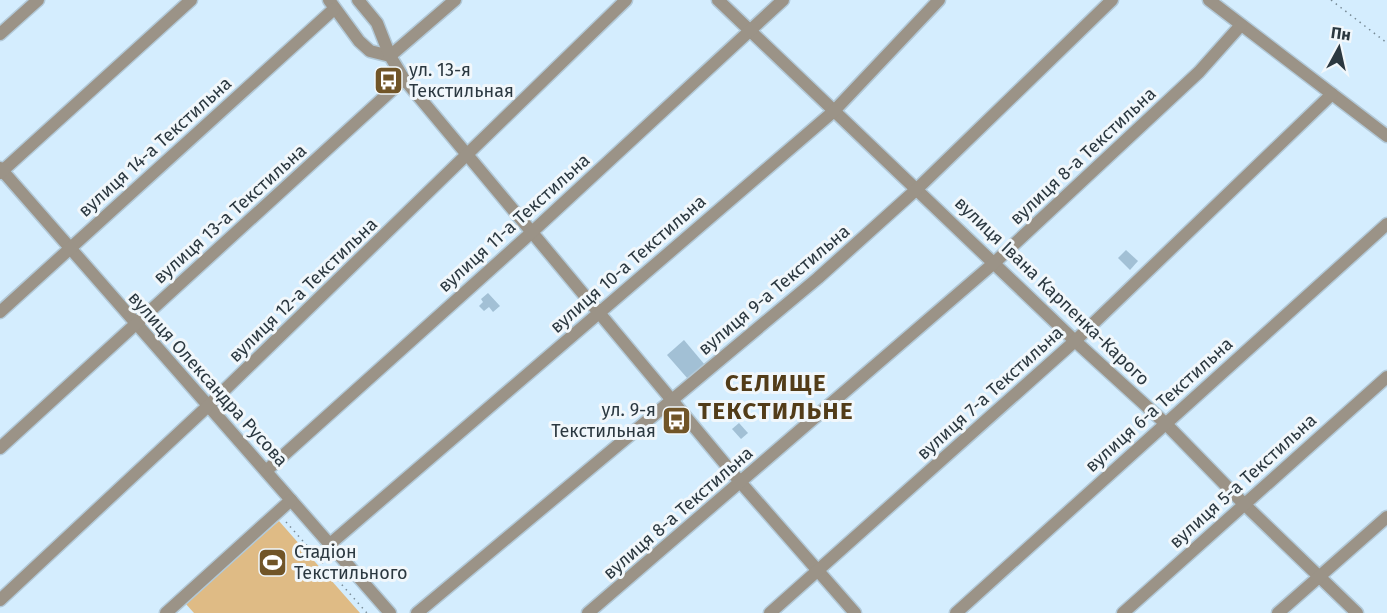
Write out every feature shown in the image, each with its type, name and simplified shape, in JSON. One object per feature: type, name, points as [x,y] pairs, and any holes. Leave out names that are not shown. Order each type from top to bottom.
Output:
[{"type":"street","points":[[0,34],[38,0]]},
{"type":"street","points":[[1,170],[191,0]]},
{"type":"street","points":[[358,0],[377,23],[390,56],[404,79],[531,233],[673,398],[741,483],[855,613]]},
{"type":"street","points":[[390,56],[455,0]]},
{"type":"street","name":"вулиця 12-а Текстильна","points":[[0,600],[208,406],[468,156],[626,0]]},
{"type":"street","name":"вулиця Івана Карпенка-Карого","points":[[718,0],[918,188],[1075,341],[1165,423],[1244,504],[1357,613]]},
{"type":"street","name":"вулиця 11-а Текстильна","points":[[266,471],[531,233],[783,0]]},
{"type":"street","name":"вулиця 10-а Текстильна","points":[[330,544],[834,111],[939,0]]},
{"type":"street","name":"вулиця 9-а Текстильна","points":[[417,613],[818,278],[918,188],[1112,0]]},
{"type":"street","points":[[1209,0],[1387,136]]},
{"type":"street","points":[[331,4],[370,51],[390,56]]},
{"type":"street","name":"вулиця 14-а Текстильна","points":[[0,312],[331,4]]},
{"type":"street","name":"вулиця 8-а Текстильна","points":[[588,613],[994,263],[1199,72],[1241,25]]},
{"type":"street","name":"вулиця 13-а Текстильна","points":[[0,448],[404,79]]},
{"type":"street","name":"вулиця 7-а Текстильна","points":[[770,613],[1075,341],[1332,94]]},
{"type":"street","name":"вулиця Олександра Русова","points":[[1,170],[390,613]]},
{"type":"street","name":"вулиця 6-а Текстильна","points":[[956,613],[1387,224]]},
{"type":"street","name":"вулиця 5-а Текстильна","points":[[1123,613],[1387,377]]},
{"type":"street","points":[[166,613],[291,500]]},
{"type":"street","points":[[1278,613],[1387,517]]},
{"type":"path","points":[[1331,0],[1387,43]]},
{"type":"path","points":[[278,512],[367,613]]},
{"type":"shaded area","name":"Стадіон Текстильного","points":[[279,521],[360,613],[194,613],[185,603]]},
{"type":"building","points":[[1126,250],[1138,261],[1130,270],[1118,258]]},
{"type":"building","points":[[488,293],[500,306],[493,312],[489,307],[484,311],[479,306],[483,302],[481,299]]},
{"type":"building","points":[[684,340],[705,365],[688,379],[667,355]]},
{"type":"building","points":[[677,415],[689,428],[683,433],[671,419]]},
{"type":"building","points":[[739,423],[748,433],[741,439],[732,429]]},
{"type":"place","name":"ул. 13-я Текстильная","points":[[388,80]]},
{"type":"place","name":"ул. 9-я Текстильная","points":[[677,420]]},
{"type":"place","name":"Стадіон Текстильного","points":[[273,562]]},
{"type":"district","name":"СЕЛИЩЕ ТЕКСТИЛЬНЕ","points":[[776,397]]}]
